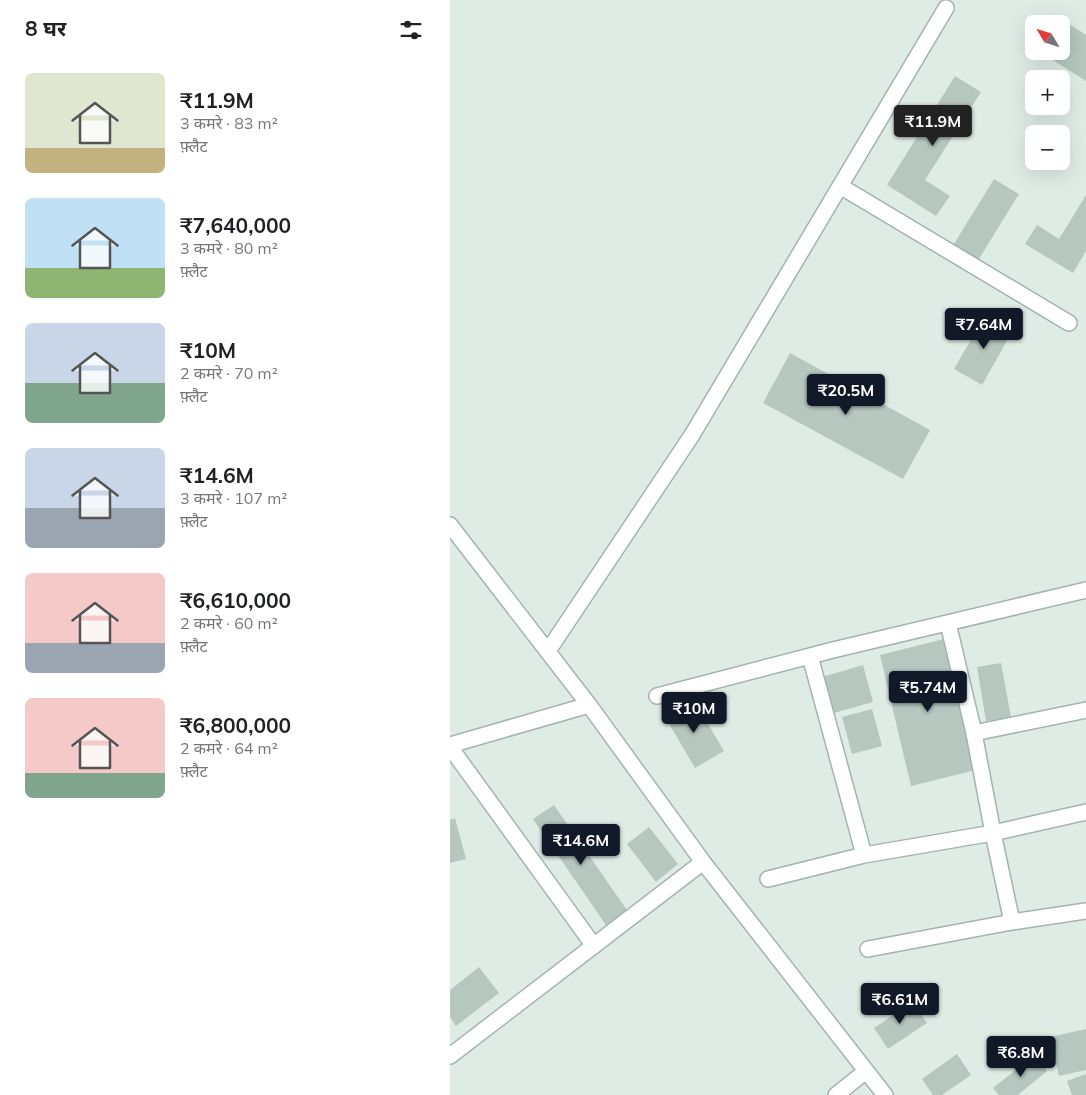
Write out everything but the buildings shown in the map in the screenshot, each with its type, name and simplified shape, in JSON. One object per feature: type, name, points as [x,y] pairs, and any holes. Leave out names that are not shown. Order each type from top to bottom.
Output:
[{"type":"street","points":[[548,651],[692,435],[946,8]]},
{"type":"street","points":[[840,186],[1069,324]]},
{"type":"street","points":[[450,525],[589,705],[703,862],[885,1095]]},
{"type":"street","points":[[657,696],[810,656],[1086,590]]},
{"type":"street","points":[[948,623],[974,733],[1012,922]]},
{"type":"street","points":[[810,656],[864,855]]},
{"type":"street","points":[[589,705],[450,746],[594,946]]},
{"type":"street","points":[[974,733],[1086,710]]},
{"type":"street","points":[[768,879],[864,855],[993,833],[1086,812]]},
{"type":"street","points":[[450,1056],[703,862]]},
{"type":"street","points":[[868,950],[1012,922],[1086,911]]},
{"type":"street","points":[[836,1095],[866,1071]]}]
